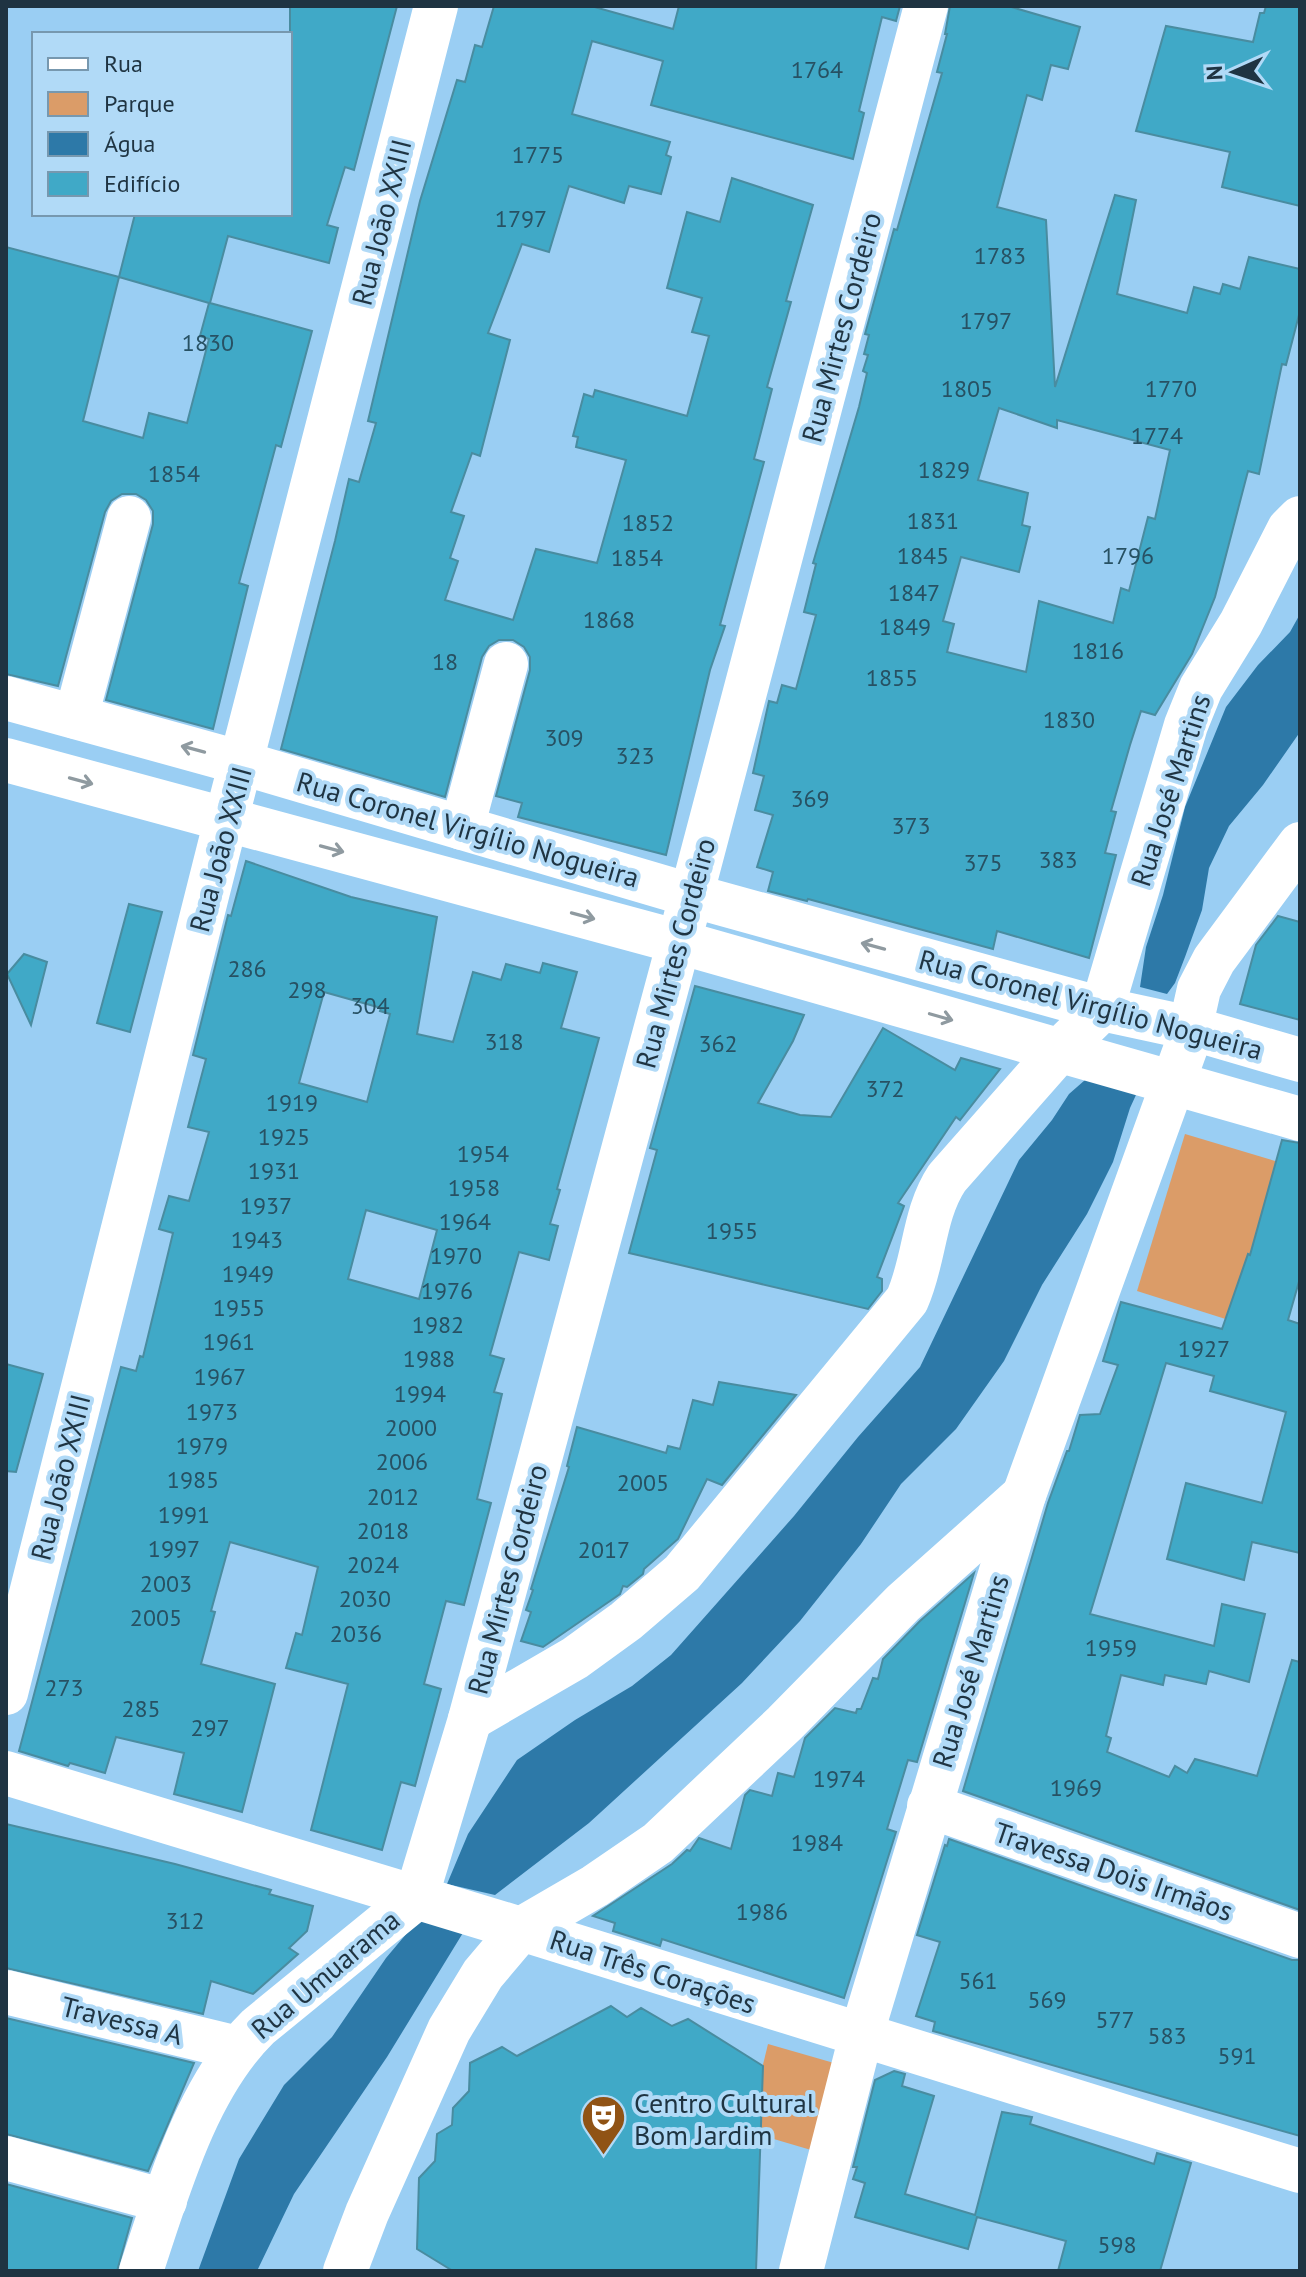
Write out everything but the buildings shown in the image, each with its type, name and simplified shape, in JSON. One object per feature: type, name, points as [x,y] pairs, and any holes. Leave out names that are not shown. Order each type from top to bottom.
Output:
[{"type":"street","name":"Rua João XXIII","points":[[6,1693],[226,820],[436,6]]},
{"type":"street","name":"Rua Mirtes Cordeiro","points":[[416,1898],[470,1719],[926,6]]},
{"type":"street","name":"Rua José Martins","points":[[470,1719],[575,1658],[626,1621],[682,1573],[907,1300],[917,1279],[929,1215],[938,1191],[1059,1051],[1102,1009],[1186,725],[1201,688],[1295,524],[1300,487]]},
{"type":"street","points":[[76,717],[129,518]]},
{"type":"street","points":[[462,828],[506,664]]},
{"type":"street","name":"Rua Coronel Virgílio Nogueira","points":[[6,698],[242,763],[690,895],[1102,1009],[1190,1028],[1300,1060]]},
{"type":"street","name":"Rua Coronel Virgílio Nogueira","points":[[6,760],[679,942],[1300,1119]]},
{"type":"street","name":"Rua José Martins","points":[[801,2271],[861,2036],[1024,1495],[1186,1047],[1199,989],[1214,960],[1300,844]]},
{"type":"street","points":[[345,2271],[367,2213],[449,2030],[483,1974],[521,1929],[595,1886],[658,1843],[784,1724],[903,1603],[1024,1495]]},
{"type":"street","name":"Rua Três Corações","points":[[6,1773],[1300,2171]]},
{"type":"street","name":"Travessa Dois Irmãos","points":[[929,1806],[1300,1936]]},
{"type":"street","name":"Rua Umuarama","points":[[141,2271],[199,2116],[237,2048],[258,2027],[416,1898]]},
{"type":"street","name":"Travessa A","points":[[6,1992],[237,2048]]},
{"type":"street","points":[[6,2158],[165,2201]]},
{"type":"green space","points":[[1185,1134],[1282,1163],[1235,1322],[1137,1291]]},
{"type":"green space","points":[[768,2044],[834,2063],[811,2150],[747,2131]]},
{"type":"water","points":[[1300,614],[1300,732],[1263,785],[1229,826],[1209,868],[1202,910],[1175,983],[1167,994],[1140,987],[1146,947],[1163,895],[1185,807],[1226,707],[1258,665],[1290,632]]},
{"type":"water","points":[[1093,1073],[1141,1084],[1113,1162],[1087,1214],[1042,1285],[1004,1361],[956,1429],[901,1484],[861,1544],[800,1621],[742,1683],[589,1823],[495,1895],[447,1884],[468,1834],[517,1760],[632,1686],[671,1655],[920,1367],[1019,1160],[1069,1094]]},
{"type":"water","points":[[423,1914],[469,1923],[387,2057],[294,2194],[257,2271],[198,2271],[239,2159],[284,2085],[332,2037],[386,1958]]},
{"type":"place","name":"Centro Cultural Bom Jardim","points":[[603,2157]]}]
